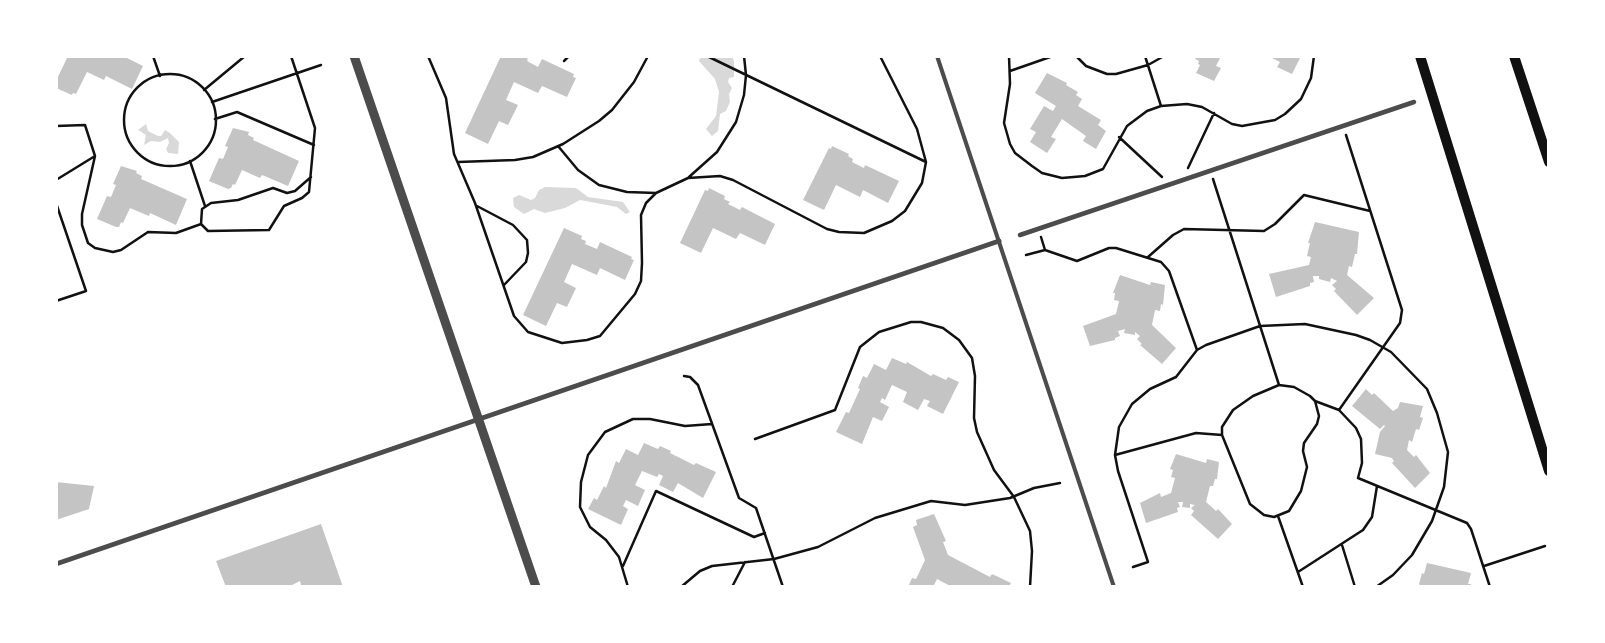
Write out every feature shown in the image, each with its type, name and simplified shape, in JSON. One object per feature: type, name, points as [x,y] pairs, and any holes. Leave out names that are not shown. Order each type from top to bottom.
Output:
[{"type":"main road","points":[[1420,56],[1549,471]]},
{"type":"main road","points":[[1514,56],[1549,162]]},
{"type":"street","points":[[354,56],[536,587]]},
{"type":"street","points":[[1020,235],[1414,102]]},
{"type":"street","points":[[56,564],[999,241]]},
{"type":"lane","points":[[937,56],[1114,587]]},
{"type":"path","points":[[153,56],[160,76]]},
{"type":"path","points":[[204,90],[244,56]]},
{"type":"path","points":[[291,56],[306,106],[313,120],[314,145],[310,192],[284,206],[269,230],[208,231],[201,224],[201,214],[206,206],[218,201],[238,200],[273,188],[287,193],[295,191],[311,177]]},
{"type":"path","points":[[428,56],[446,98],[451,143],[477,206],[514,316],[528,332],[562,343],[587,340],[600,336],[608,329],[636,294],[642,264],[641,215],[646,203],[656,193],[688,178],[717,152],[736,122],[741,108],[746,75],[744,56]]},
{"type":"path","points":[[564,61],[569,56]]},
{"type":"path","points":[[458,162],[515,160],[533,157],[558,146],[599,121],[612,110],[634,82],[648,56]]},
{"type":"path","points":[[707,56],[926,162]]},
{"type":"path","points":[[688,178],[720,176],[733,180],[827,229],[852,234],[864,233],[892,221],[905,211],[922,183],[926,162],[917,129],[895,89],[880,56]]},
{"type":"path","points":[[1009,56],[1010,71],[1005,109],[1007,133],[1016,153],[1042,173],[1062,178],[1096,173],[1108,164],[1119,137],[1135,119],[1161,106],[1187,104],[1202,107],[1232,124],[1242,126],[1264,124],[1286,114],[1308,88],[1314,56]]},
{"type":"path","points":[[1010,71],[1052,56]]},
{"type":"path","points":[[1076,56],[1086,66],[1106,74],[1126,72],[1148,65],[1164,56]]},
{"type":"path","points":[[1145,56],[1161,106]]},
{"type":"path","points":[[212,102],[321,65]]},
{"type":"path","points":[[171,74],[186,77],[204,90],[212,102],[215,119],[212,140],[203,153],[190,161],[176,166],[160,165],[146,160],[135,149],[127,136],[124,123],[126,108],[132,94],[142,84],[160,76],[171,74]]},
{"type":"path","points":[[215,119],[238,112],[314,145]]},
{"type":"path","points":[[1182,180],[1214,113]]},
{"type":"path","points":[[56,126],[85,125],[95,156],[84,202],[82,225],[88,244],[95,248],[113,252],[120,250],[148,232],[176,233],[201,224]]},
{"type":"path","points":[[1339,410],[1400,323],[1402,310],[1343,126]]},
{"type":"path","points":[[1119,137],[1170,184]]},
{"type":"path","points":[[558,146],[578,170],[599,185],[627,192],[656,193]]},
{"type":"path","points":[[56,180],[95,156]]},
{"type":"path","points":[[190,161],[206,206]]},
{"type":"path","points":[[1210,171],[1279,385]]},
{"type":"path","points":[[1148,257],[1179,230],[1264,230],[1270,228],[1304,195],[1370,211]]},
{"type":"path","points":[[56,202],[86,291],[56,300]]},
{"type":"path","points":[[477,206],[513,225],[527,240],[528,253],[526,262],[503,286]]},
{"type":"path","points":[[1038,229],[1045,250]]},
{"type":"path","points":[[1026,255],[1045,250],[1077,261],[1109,248],[1161,262],[1169,271],[1197,350]]},
{"type":"path","points":[[756,439],[835,410],[856,355],[869,338],[899,324],[920,322],[933,324],[953,334],[972,358],[975,376],[974,418],[977,432],[994,470],[1014,497],[1030,531],[1032,551],[1030,587]]},
{"type":"path","points":[[1133,567],[1148,562],[1118,470],[1115,455],[1119,427],[1132,404],[1150,389],[1176,378],[1197,350],[1232,334],[1260,326],[1291,324],[1322,326],[1370,340],[1383,347],[1418,378],[1427,389],[1437,413],[1448,452],[1446,475],[1438,510],[1412,554],[1392,575],[1376,587]]},
{"type":"path","points":[[684,376],[690,377],[698,385],[739,498],[756,508],[783,587]]},
{"type":"path","points":[[1315,401],[1318,416],[1317,424],[1304,443],[1303,451],[1308,467],[1301,491],[1289,511],[1278,516],[1264,515],[1250,504],[1222,435],[1222,427],[1233,410],[1259,392],[1279,385],[1302,390],[1315,401],[1339,410],[1356,428],[1361,439],[1362,463],[1358,478],[1467,523],[1471,529],[1490,587]]},
{"type":"path","points":[[628,587],[622,566],[609,545],[590,527],[580,507],[580,482],[588,455],[593,446],[606,432],[633,419],[650,419],[685,426],[712,424]]},
{"type":"path","points":[[1115,455],[1196,433],[1222,435]]},
{"type":"path","points":[[681,587],[700,571],[712,566],[774,559],[818,547],[875,518],[931,501],[965,506],[1014,497],[1034,488],[1060,483]]},
{"type":"path","points":[[1298,572],[1342,546],[1370,523],[1377,486]]},
{"type":"path","points":[[622,566],[656,492],[754,537],[765,534]]},
{"type":"path","points":[[1278,516],[1303,587]]},
{"type":"path","points":[[1342,546],[1356,587]]},
{"type":"path","points":[[1484,566],[1545,546]]},
{"type":"path","points":[[732,587],[745,562]]},
{"type":"shaded area","points":[[701,56],[732,56],[734,61],[734,77],[729,78],[728,82],[732,88],[729,94],[730,102],[726,111],[720,114],[718,131],[712,136],[706,129],[716,116],[719,92],[715,79],[699,61]]},
{"type":"shaded area","points":[[146,124],[148,131],[158,136],[161,136],[165,130],[170,133],[179,142],[178,154],[168,153],[166,149],[169,143],[168,138],[160,142],[151,141],[144,145],[146,135],[138,130]]},
{"type":"shaded area","points":[[545,187],[576,188],[588,197],[623,202],[630,212],[626,214],[617,207],[580,200],[565,208],[545,213],[534,209],[524,214],[514,207],[513,198],[519,195],[531,200],[535,198],[539,190]]},
{"type":"building","points":[[68,56],[123,56],[143,66],[132,89],[106,76],[104,80],[87,72],[76,94],[73,93],[72,95],[56,88],[56,81]]},
{"type":"building","points":[[501,56],[522,56],[538,67],[542,59],[574,74],[573,77],[576,78],[567,97],[542,86],[538,93],[514,82],[506,100],[518,105],[508,125],[499,121],[488,144],[465,133]]},
{"type":"building","points":[[1197,56],[1221,56],[1216,66],[1221,68],[1214,81],[1196,73],[1200,65],[1198,64],[1199,61],[1195,59]]},
{"type":"building","points":[[1268,56],[1301,56],[1292,74],[1277,67],[1280,62]]},
{"type":"building","points":[[1047,73],[1067,83],[1066,85],[1078,92],[1076,95],[1082,99],[1078,106],[1101,120],[1098,125],[1106,131],[1096,149],[1083,141],[1086,136],[1062,119],[1051,137],[1056,139],[1047,153],[1030,142],[1036,132],[1030,129],[1044,106],[1053,111],[1056,106],[1035,93]]},
{"type":"building","points":[[233,128],[249,132],[248,135],[254,138],[253,140],[299,161],[288,186],[262,175],[260,178],[242,170],[235,185],[233,184],[228,189],[209,181],[219,158],[223,159],[228,147],[225,146]]},
{"type":"building","points":[[832,146],[849,154],[848,156],[853,159],[852,162],[864,168],[865,165],[899,181],[888,203],[863,190],[860,197],[836,185],[824,210],[803,200],[829,148],[831,149]]},
{"type":"building","points":[[121,166],[137,171],[136,173],[142,176],[141,179],[187,199],[176,225],[150,213],[149,216],[130,208],[119,227],[97,219],[107,196],[111,197],[116,185],[113,184]]},
{"type":"building","points":[[709,188],[725,196],[724,199],[730,202],[728,204],[740,210],[742,207],[775,224],[765,245],[740,233],[736,239],[713,228],[701,253],[680,243],[705,190],[708,191]]},
{"type":"building","points":[[1315,222],[1359,232],[1357,254],[1355,254],[1352,267],[1349,266],[1347,275],[1374,298],[1357,315],[1334,291],[1336,289],[1332,285],[1337,281],[1331,278],[1330,282],[1319,279],[1319,276],[1313,276],[1314,282],[1310,283],[1310,286],[1276,297],[1269,274],[1309,265],[1311,257],[1307,256],[1310,243],[1308,243]]},
{"type":"building","points":[[564,228],[582,236],[581,239],[586,241],[585,244],[597,249],[600,242],[632,257],[631,259],[634,260],[625,280],[600,268],[597,275],[572,264],[564,282],[576,288],[567,307],[557,303],[546,326],[523,315]]},
{"type":"building","points":[[1120,275],[1150,285],[1151,282],[1165,285],[1163,305],[1161,304],[1160,311],[1155,310],[1152,325],[1176,348],[1162,364],[1140,345],[1142,344],[1137,339],[1140,336],[1135,332],[1135,335],[1124,333],[1125,329],[1118,331],[1120,336],[1115,338],[1115,340],[1090,346],[1083,326],[1116,314],[1119,301],[1114,300],[1115,293],[1113,293]]},
{"type":"building","points":[[892,358],[906,364],[907,362],[931,376],[933,374],[946,380],[948,377],[959,382],[943,414],[927,406],[930,401],[924,399],[918,410],[903,402],[907,392],[892,385],[885,400],[882,398],[880,402],[889,407],[882,421],[873,417],[862,444],[836,432],[846,412],[849,413],[860,389],[858,388],[863,376],[867,378],[874,364],[886,370]]},
{"type":"building","points":[[1366,389],[1372,395],[1374,393],[1393,411],[1398,408],[1400,402],[1423,406],[1420,417],[1423,418],[1419,430],[1416,429],[1412,442],[1409,440],[1407,450],[1414,457],[1416,455],[1430,473],[1415,488],[1392,463],[1394,461],[1392,458],[1375,454],[1380,432],[1385,426],[1380,429],[1352,406]]},
{"type":"building","points":[[644,443],[658,449],[660,446],[694,465],[696,463],[716,472],[703,498],[678,483],[673,492],[659,485],[663,476],[659,474],[657,477],[642,471],[635,485],[645,490],[638,506],[626,500],[623,506],[628,509],[621,525],[588,509],[594,498],[597,500],[604,486],[606,488],[616,461],[619,463],[626,449],[638,455]]},
{"type":"building","points":[[1176,454],[1206,463],[1207,459],[1219,462],[1217,479],[1215,479],[1213,486],[1210,486],[1206,502],[1216,511],[1218,509],[1232,524],[1218,539],[1191,515],[1194,511],[1191,508],[1195,505],[1190,504],[1190,508],[1182,507],[1183,502],[1178,502],[1180,507],[1177,508],[1178,512],[1146,523],[1140,503],[1160,493],[1161,497],[1171,493],[1175,478],[1171,477],[1173,470],[1170,469]]},
{"type":"building","points":[[56,482],[94,486],[89,509],[56,520]]},
{"type":"building","points":[[934,514],[946,541],[943,542],[948,555],[990,577],[992,574],[1011,583],[1009,587],[952,587],[937,579],[933,587],[908,587],[912,578],[916,579],[925,560],[913,527],[917,525],[916,520]]},
{"type":"building","points":[[321,524],[343,587],[297,587],[301,585],[300,581],[288,587],[226,587],[216,561]]},
{"type":"building","points":[[1427,563],[1471,573],[1468,584],[1471,584],[1470,587],[1421,587],[1419,584]]}]
